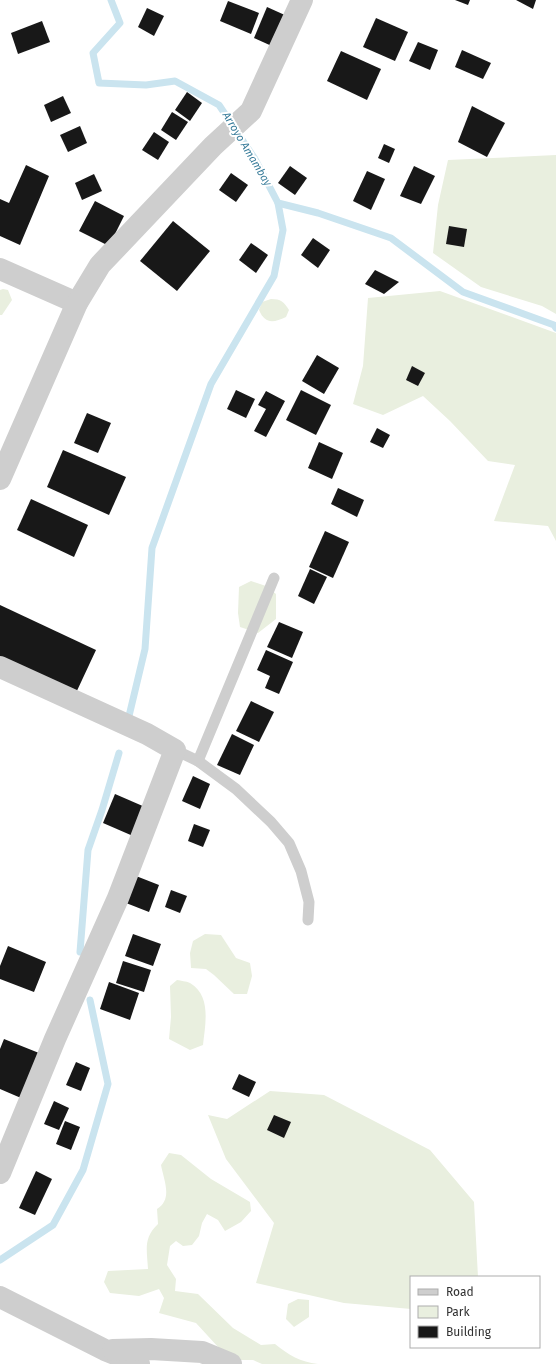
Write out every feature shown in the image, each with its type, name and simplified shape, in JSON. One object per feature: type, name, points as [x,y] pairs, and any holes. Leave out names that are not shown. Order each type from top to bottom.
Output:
[{"type":"street","points":[[0,479],[77,303],[100,266],[213,146],[251,111],[302,0]]},
{"type":"street","points":[[0,269],[77,303]]},
{"type":"street","points":[[0,667],[147,734],[175,750],[118,898],[55,1039],[0,1173]]},
{"type":"street","points":[[0,1297],[105,1350],[139,1364]]},
{"type":"street","points":[[105,1350],[152,1349],[202,1352],[231,1364]]},
{"type":"lane","points":[[198,761],[274,578]]},
{"type":"lane","points":[[175,750],[198,761],[236,789],[271,822],[289,843],[301,871],[309,902],[308,920]]},
{"type":"green space","points":[[556,155],[556,314],[542,306],[481,287],[433,253],[438,205],[448,160]]},
{"type":"green space","points":[[0,290],[8,290],[12,300],[2,315],[0,315]]},
{"type":"green space","points":[[440,291],[556,333],[556,541],[548,526],[494,521],[515,465],[488,461],[450,421],[423,396],[383,415],[353,404],[363,366],[368,298]]},
{"type":"green space","points":[[271,299],[280,300],[285,305],[289,310],[286,317],[270,321],[261,315],[259,310],[262,302]]},
{"type":"green space","points":[[251,581],[266,586],[276,594],[276,619],[258,633],[240,627],[238,613],[239,587]]},
{"type":"green space","points":[[205,934],[221,935],[236,958],[250,963],[252,976],[247,994],[234,994],[206,969],[191,968],[190,953],[193,941]]},
{"type":"green space","points":[[177,980],[190,983],[197,989],[202,995],[206,1011],[203,1045],[190,1050],[169,1039],[171,1017],[170,986]]},
{"type":"green space","points":[[270,1091],[324,1095],[430,1150],[474,1202],[478,1276],[410,1276],[410,1309],[344,1303],[256,1283],[274,1223],[226,1159],[208,1115],[227,1119]]},
{"type":"green space","points":[[169,1153],[181,1155],[211,1179],[250,1202],[251,1211],[241,1222],[225,1231],[218,1220],[207,1214],[202,1223],[199,1236],[192,1245],[183,1246],[176,1241],[170,1246],[167,1265],[176,1279],[175,1291],[198,1294],[233,1328],[261,1345],[275,1344],[295,1357],[306,1362],[318,1364],[262,1364],[253,1360],[230,1360],[196,1323],[159,1313],[164,1298],[159,1289],[139,1296],[110,1293],[104,1282],[108,1271],[148,1269],[148,1239],[153,1229],[158,1224],[157,1209],[162,1205],[166,1195],[161,1165]]},
{"type":"green space","points":[[298,1299],[309,1300],[309,1317],[294,1327],[286,1319],[288,1304]]},
{"type":"building","points":[[455,0],[470,0],[468,5]]},
{"type":"building","points":[[516,0],[536,0],[533,9]]},
{"type":"building","points":[[228,1],[259,13],[251,34],[220,21]]},
{"type":"building","points":[[267,7],[287,16],[274,47],[254,38]]},
{"type":"building","points":[[147,8],[164,16],[154,36],[138,27]]},
{"type":"building","points":[[376,18],[408,32],[395,61],[363,47]]},
{"type":"building","points":[[42,21],[50,42],[18,54],[11,33]]},
{"type":"building","points":[[418,42],[438,50],[430,70],[409,61]]},
{"type":"building","points":[[462,50],[491,63],[483,79],[455,67]]},
{"type":"building","points":[[341,51],[381,69],[367,100],[327,81]]},
{"type":"building","points":[[187,92],[202,103],[190,121],[175,110]]},
{"type":"building","points":[[63,96],[71,113],[51,122],[44,105]]},
{"type":"building","points":[[472,106],[505,123],[487,157],[458,142]]},
{"type":"building","points":[[172,112],[188,122],[176,140],[161,130]]},
{"type":"building","points":[[80,126],[87,143],[68,152],[60,135]]},
{"type":"building","points":[[154,132],[169,142],[158,160],[142,150]]},
{"type":"building","points":[[384,144],[395,149],[389,163],[378,158]]},
{"type":"building","points":[[26,165],[49,176],[20,245],[0,236],[0,199],[9,203]]},
{"type":"building","points":[[290,166],[307,178],[295,195],[278,183]]},
{"type":"building","points":[[414,166],[435,176],[421,204],[400,196]]},
{"type":"building","points":[[367,171],[385,179],[371,210],[353,201]]},
{"type":"building","points":[[231,173],[248,185],[236,202],[219,190]]},
{"type":"building","points":[[94,174],[102,191],[82,200],[75,183]]},
{"type":"building","points":[[95,201],[124,216],[109,246],[79,231]]},
{"type":"building","points":[[173,221],[210,251],[177,291],[140,261]]},
{"type":"building","points":[[449,226],[467,229],[464,247],[446,244]]},
{"type":"building","points":[[313,238],[330,250],[318,268],[301,255]]},
{"type":"building","points":[[251,243],[268,255],[256,273],[239,260]]},
{"type":"building","points":[[375,270],[399,282],[384,294],[365,284]]},
{"type":"building","points":[[317,355],[339,368],[324,394],[302,381]]},
{"type":"building","points":[[412,366],[425,373],[418,386],[406,380]]},
{"type":"building","points":[[236,390],[255,399],[246,418],[227,409]]},
{"type":"building","points":[[301,390],[331,405],[316,435],[286,420]]},
{"type":"building","points":[[266,391],[285,401],[266,437],[254,431],[266,409],[258,405]]},
{"type":"building","points":[[87,413],[111,423],[98,453],[74,443]]},
{"type":"building","points":[[377,428],[390,435],[383,448],[370,442]]},
{"type":"building","points":[[319,442],[343,453],[332,479],[308,468]]},
{"type":"building","points":[[63,450],[126,477],[109,515],[47,487]]},
{"type":"building","points":[[338,488],[364,500],[357,517],[331,504]]},
{"type":"building","points":[[31,499],[88,525],[74,557],[17,530]]},
{"type":"building","points":[[325,531],[349,542],[333,578],[309,567]]},
{"type":"building","points":[[310,569],[327,577],[314,604],[298,596]]},
{"type":"building","points":[[0,605],[96,650],[75,695],[0,660]]},
{"type":"building","points":[[279,622],[303,632],[292,658],[267,647]]},
{"type":"building","points":[[266,650],[293,662],[279,694],[265,688],[270,676],[257,670]]},
{"type":"building","points":[[251,701],[274,712],[259,742],[236,731]]},
{"type":"building","points":[[232,734],[254,745],[240,775],[217,765]]},
{"type":"building","points":[[193,776],[210,784],[200,809],[182,801]]},
{"type":"building","points":[[115,794],[145,807],[133,836],[103,823]]},
{"type":"building","points":[[194,824],[210,830],[203,847],[188,841]]},
{"type":"building","points":[[136,876],[159,885],[149,912],[126,903]]},
{"type":"building","points":[[171,890],[187,896],[180,913],[165,907]]},
{"type":"building","points":[[133,934],[161,944],[153,966],[125,956]]},
{"type":"building","points":[[8,946],[46,962],[34,992],[0,979],[0,966]]},
{"type":"building","points":[[123,961],[151,970],[144,992],[116,983]]},
{"type":"building","points":[[109,982],[139,993],[130,1020],[100,1009]]},
{"type":"building","points":[[4,1039],[39,1053],[21,1098],[0,1089],[0,1049]]},
{"type":"building","points":[[76,1062],[90,1068],[81,1091],[66,1085]]},
{"type":"building","points":[[239,1074],[256,1082],[249,1097],[232,1089]]},
{"type":"building","points":[[54,1101],[69,1108],[59,1130],[44,1124]]},
{"type":"building","points":[[274,1115],[291,1122],[284,1138],[267,1130]]},
{"type":"building","points":[[65,1121],[80,1127],[71,1150],[56,1144]]},
{"type":"building","points":[[36,1171],[52,1179],[35,1215],[19,1208]]},
{"type":"waterway","name":"Arroyo Amambay","points":[[111,0],[120,23],[93,53],[99,83],[146,85],[175,81],[219,105],[255,159],[278,203],[318,213],[391,238],[463,292],[554,325],[556,328]]},
{"type":"waterway","points":[[129,716],[145,649],[152,548],[211,384],[274,276],[283,230],[278,203]]},
{"type":"waterway","points":[[80,952],[88,850],[119,753]]},
{"type":"waterway","points":[[0,1260],[53,1225],[83,1170],[108,1084],[90,1000]]}]
